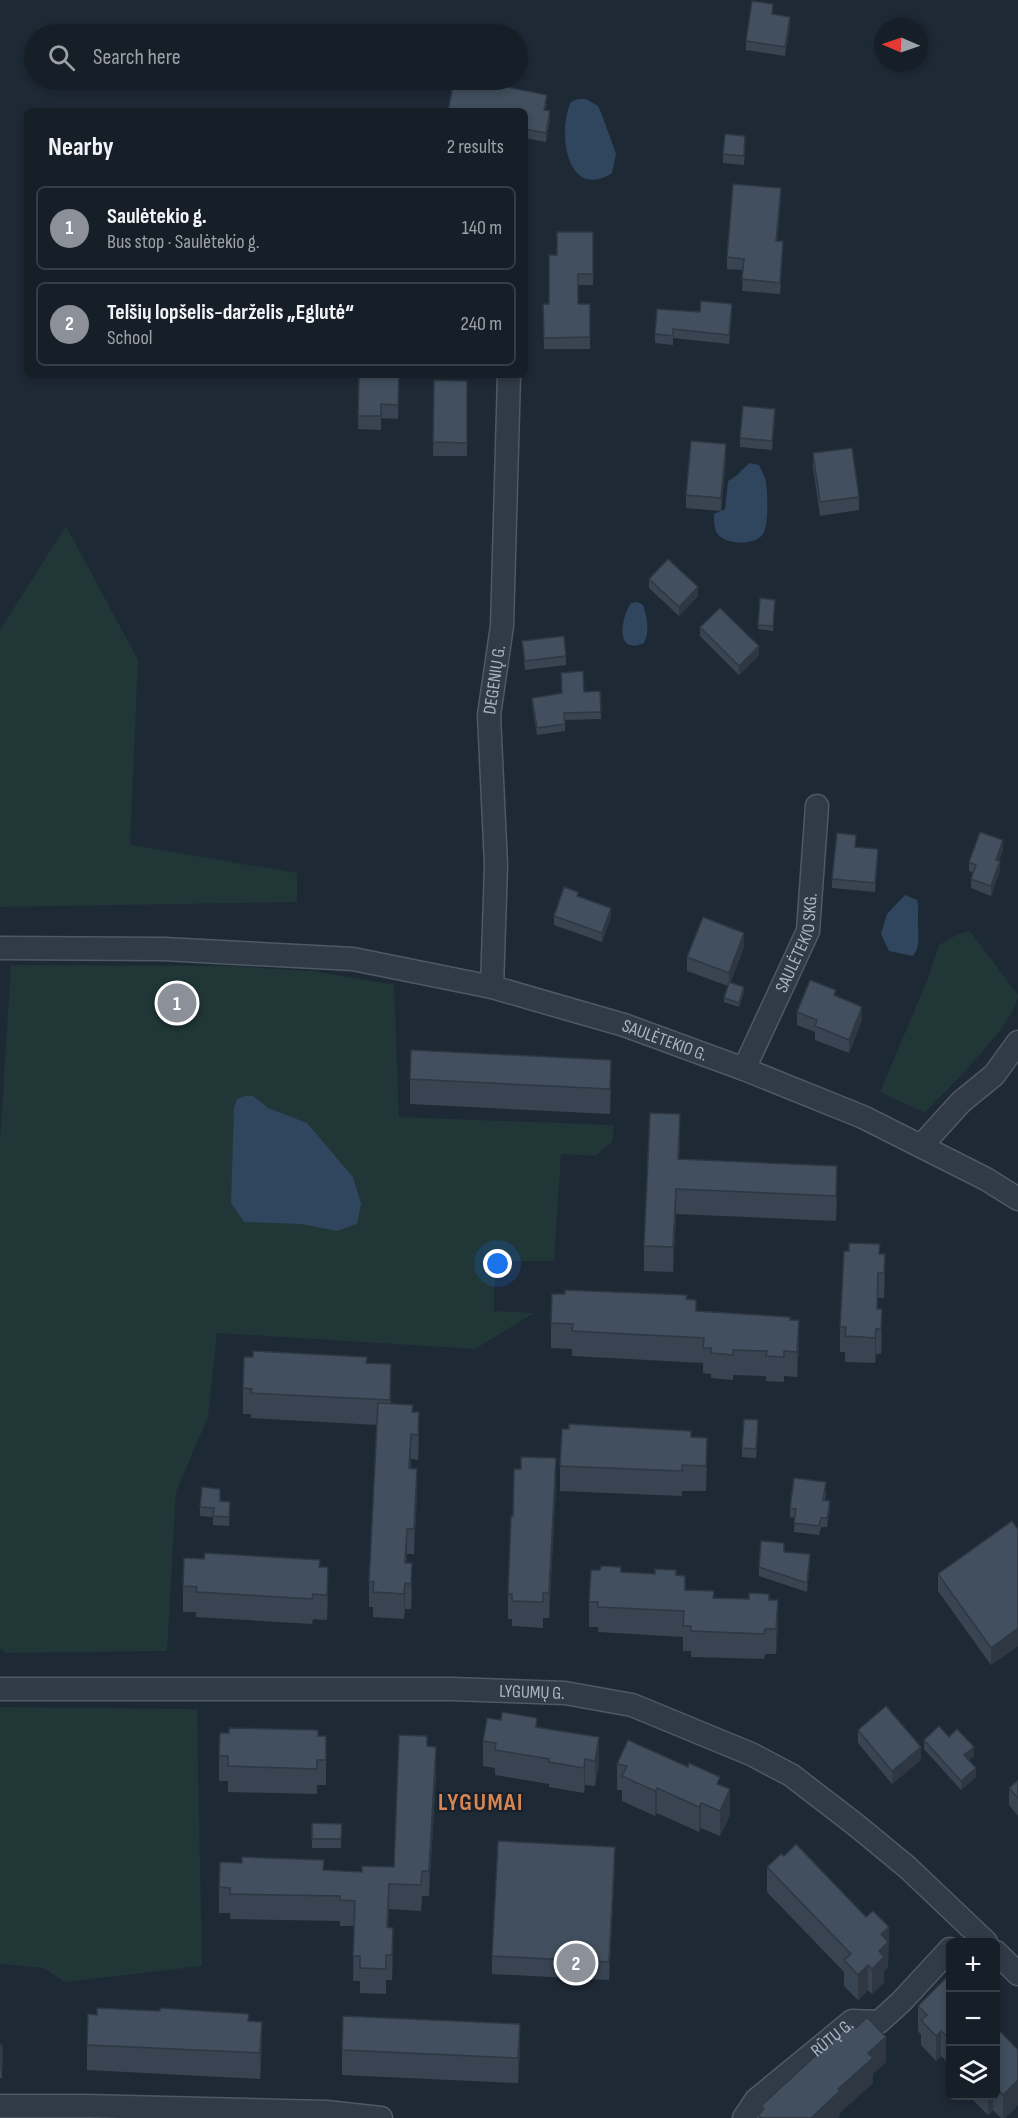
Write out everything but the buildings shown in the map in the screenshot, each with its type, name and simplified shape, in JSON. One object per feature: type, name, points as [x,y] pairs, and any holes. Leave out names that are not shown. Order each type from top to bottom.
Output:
[{"type":"street","name":"DEGENIŲ G.","points":[[492,987],[496,865],[489,715],[502,626],[508,378]]},
{"type":"street","name":"SAULĖTEKIO SKG.","points":[[744,1069],[808,931],[817,806]]},
{"type":"street","name":"SAULĖTEKIO G.","points":[[0,948],[164,949],[353,959],[492,987],[624,1025],[744,1069],[863,1117],[986,1179],[1018,1199]]},
{"type":"street","points":[[921,1146],[943,1120],[994,1075],[1018,1042]]},
{"type":"street","name":"LYGUMŲ G.","points":[[0,1689],[452,1689],[565,1694],[632,1705],[751,1754],[791,1775],[907,1867],[972,1938]]},
{"type":"street","name":"RŪTŲ G.","points":[[744,2118],[756,2100],[852,2021],[879,2022],[946,1954]]},
{"type":"street","points":[[1000,1956],[1018,1974]]},
{"type":"street","points":[[0,2106],[326,2112],[381,2118]]},
{"type":"green space","points":[[66,526],[138,660],[130,845],[297,873],[297,902],[0,907],[0,630]]},
{"type":"green space","points":[[970,931],[1018,995],[1015,1006],[994,1038],[925,1113],[880,1092],[929,976],[939,945],[958,934]]},
{"type":"green space","points":[[11,965],[231,966],[312,971],[394,985],[399,1117],[614,1125],[612,1142],[595,1156],[561,1154],[554,1261],[495,1261],[494,1311],[534,1313],[475,1349],[217,1333],[208,1417],[176,1492],[167,1651],[6,1653],[0,1648],[0,1142]]},
{"type":"green space","points":[[0,1707],[197,1709],[202,1966],[65,1982],[44,1968],[0,1964]]},
{"type":"water","points":[[586,99],[598,106],[616,154],[612,173],[596,179],[584,178],[575,171],[569,159],[565,129],[567,114],[571,102]]},
{"type":"water","points":[[750,463],[759,465],[765,478],[767,507],[765,529],[759,538],[753,541],[733,542],[717,533],[714,514],[725,509],[728,481]]},
{"type":"water","points":[[637,602],[643,605],[647,629],[644,643],[634,646],[624,640],[622,633],[627,609],[631,603]]},
{"type":"water","points":[[905,895],[917,900],[918,905],[918,942],[913,956],[889,951],[881,934],[887,914]]},
{"type":"water","points":[[253,1096],[268,1108],[307,1123],[353,1177],[361,1204],[357,1224],[337,1231],[301,1224],[244,1222],[231,1203],[234,1108],[237,1099]]},
{"type":"place","name":"Saulėtekio g.","points":[[177,1003]]},
{"type":"place","name":"Telšių lopšelis-darželis „Eglutė“","points":[[576,1963]]},
{"type":"district","name":"LYGUMAI","points":[[481,1802]]}]
